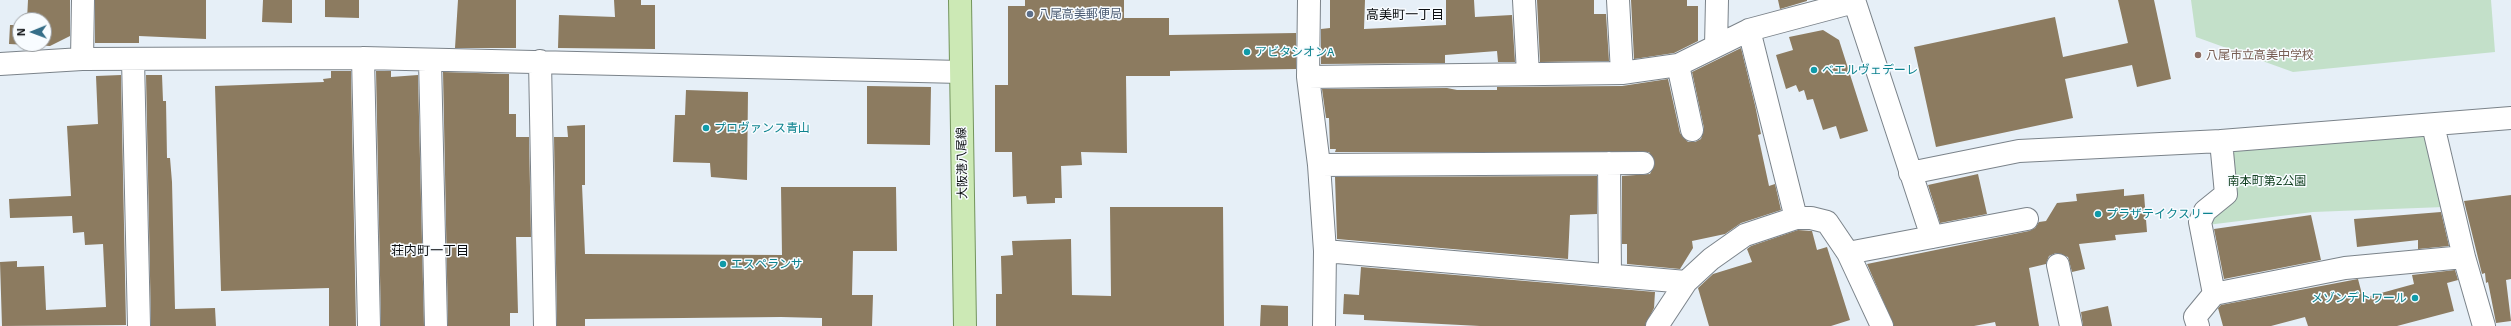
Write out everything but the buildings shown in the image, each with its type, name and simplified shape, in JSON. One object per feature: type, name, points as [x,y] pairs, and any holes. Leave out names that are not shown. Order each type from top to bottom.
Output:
[{"type":"main road","name":"大阪港八尾線","points":[[960,0],[964,326]]},
{"type":"street","points":[[82,59],[83,0]]},
{"type":"street","points":[[1309,0],[1308,77],[1319,165],[1325,251],[1324,326]]},
{"type":"street","points":[[1524,0],[1528,74]]},
{"type":"street","points":[[1618,0],[1622,73]]},
{"type":"street","points":[[1716,0],[1716,46]]},
{"type":"street","points":[[1308,77],[1622,73],[1678,65],[1749,30],[1854,1],[1932,238]]},
{"type":"street","points":[[1749,30],[1796,218]]},
{"type":"street","points":[[0,64],[82,59],[363,58],[961,72]]},
{"type":"street","points":[[363,58],[369,326]]},
{"type":"street","points":[[133,59],[139,326]]},
{"type":"street","points":[[430,60],[436,326]]},
{"type":"street","points":[[540,61],[545,326]]},
{"type":"street","points":[[1678,65],[1692,130]]},
{"type":"street","points":[[1910,173],[2019,151],[2221,141],[2433,126],[2511,118]]},
{"type":"street","points":[[2433,126],[2464,257],[2484,326]]},
{"type":"street","points":[[2214,294],[2200,222],[2205,211],[2226,194],[2221,141]]},
{"type":"street","points":[[1610,163],[1610,275]]},
{"type":"street","points":[[1319,165],[1643,163]]},
{"type":"street","points":[[1657,326],[1686,282],[1711,259],[1745,235],[1796,218],[1811,218],[1827,222],[1848,253],[1879,325]]},
{"type":"street","points":[[1848,253],[2027,219]]},
{"type":"street","points":[[1325,251],[1686,282]]},
{"type":"street","points":[[2198,326],[2196,317],[2214,294],[2345,268],[2464,257]]},
{"type":"street","points":[[2058,265],[2071,326]]},
{"type":"green space","points":[[2191,0],[2491,0],[2495,52],[2293,72],[2196,37]]},
{"type":"green space","name":"南本町第2公園","points":[[2424,136],[2444,207],[2313,212],[2207,225],[2231,151],[2237,146]]},
{"type":"place","name":"八尾高美郵便局","points":[[1030,14]]},
{"type":"place","name":"アビタシオンA","points":[[1247,52]]},
{"type":"place","name":"八尾市立高美中学校","points":[[2198,55]]},
{"type":"place","name":"ベエルヴェデーレ","points":[[1814,70]]},
{"type":"place","name":"プロヴァンス青山","points":[[706,128]]},
{"type":"place","name":"プラザテイクスリー","points":[[2098,214]]},
{"type":"place","name":"エスペランサ","points":[[723,264]]},
{"type":"place","name":"メゾンデトワール","points":[[2415,298]]},
{"type":"district","name":"高美町一丁目","points":[[1405,15]]},
{"type":"district","name":"荘内町一丁目","points":[[430,251]]}]
